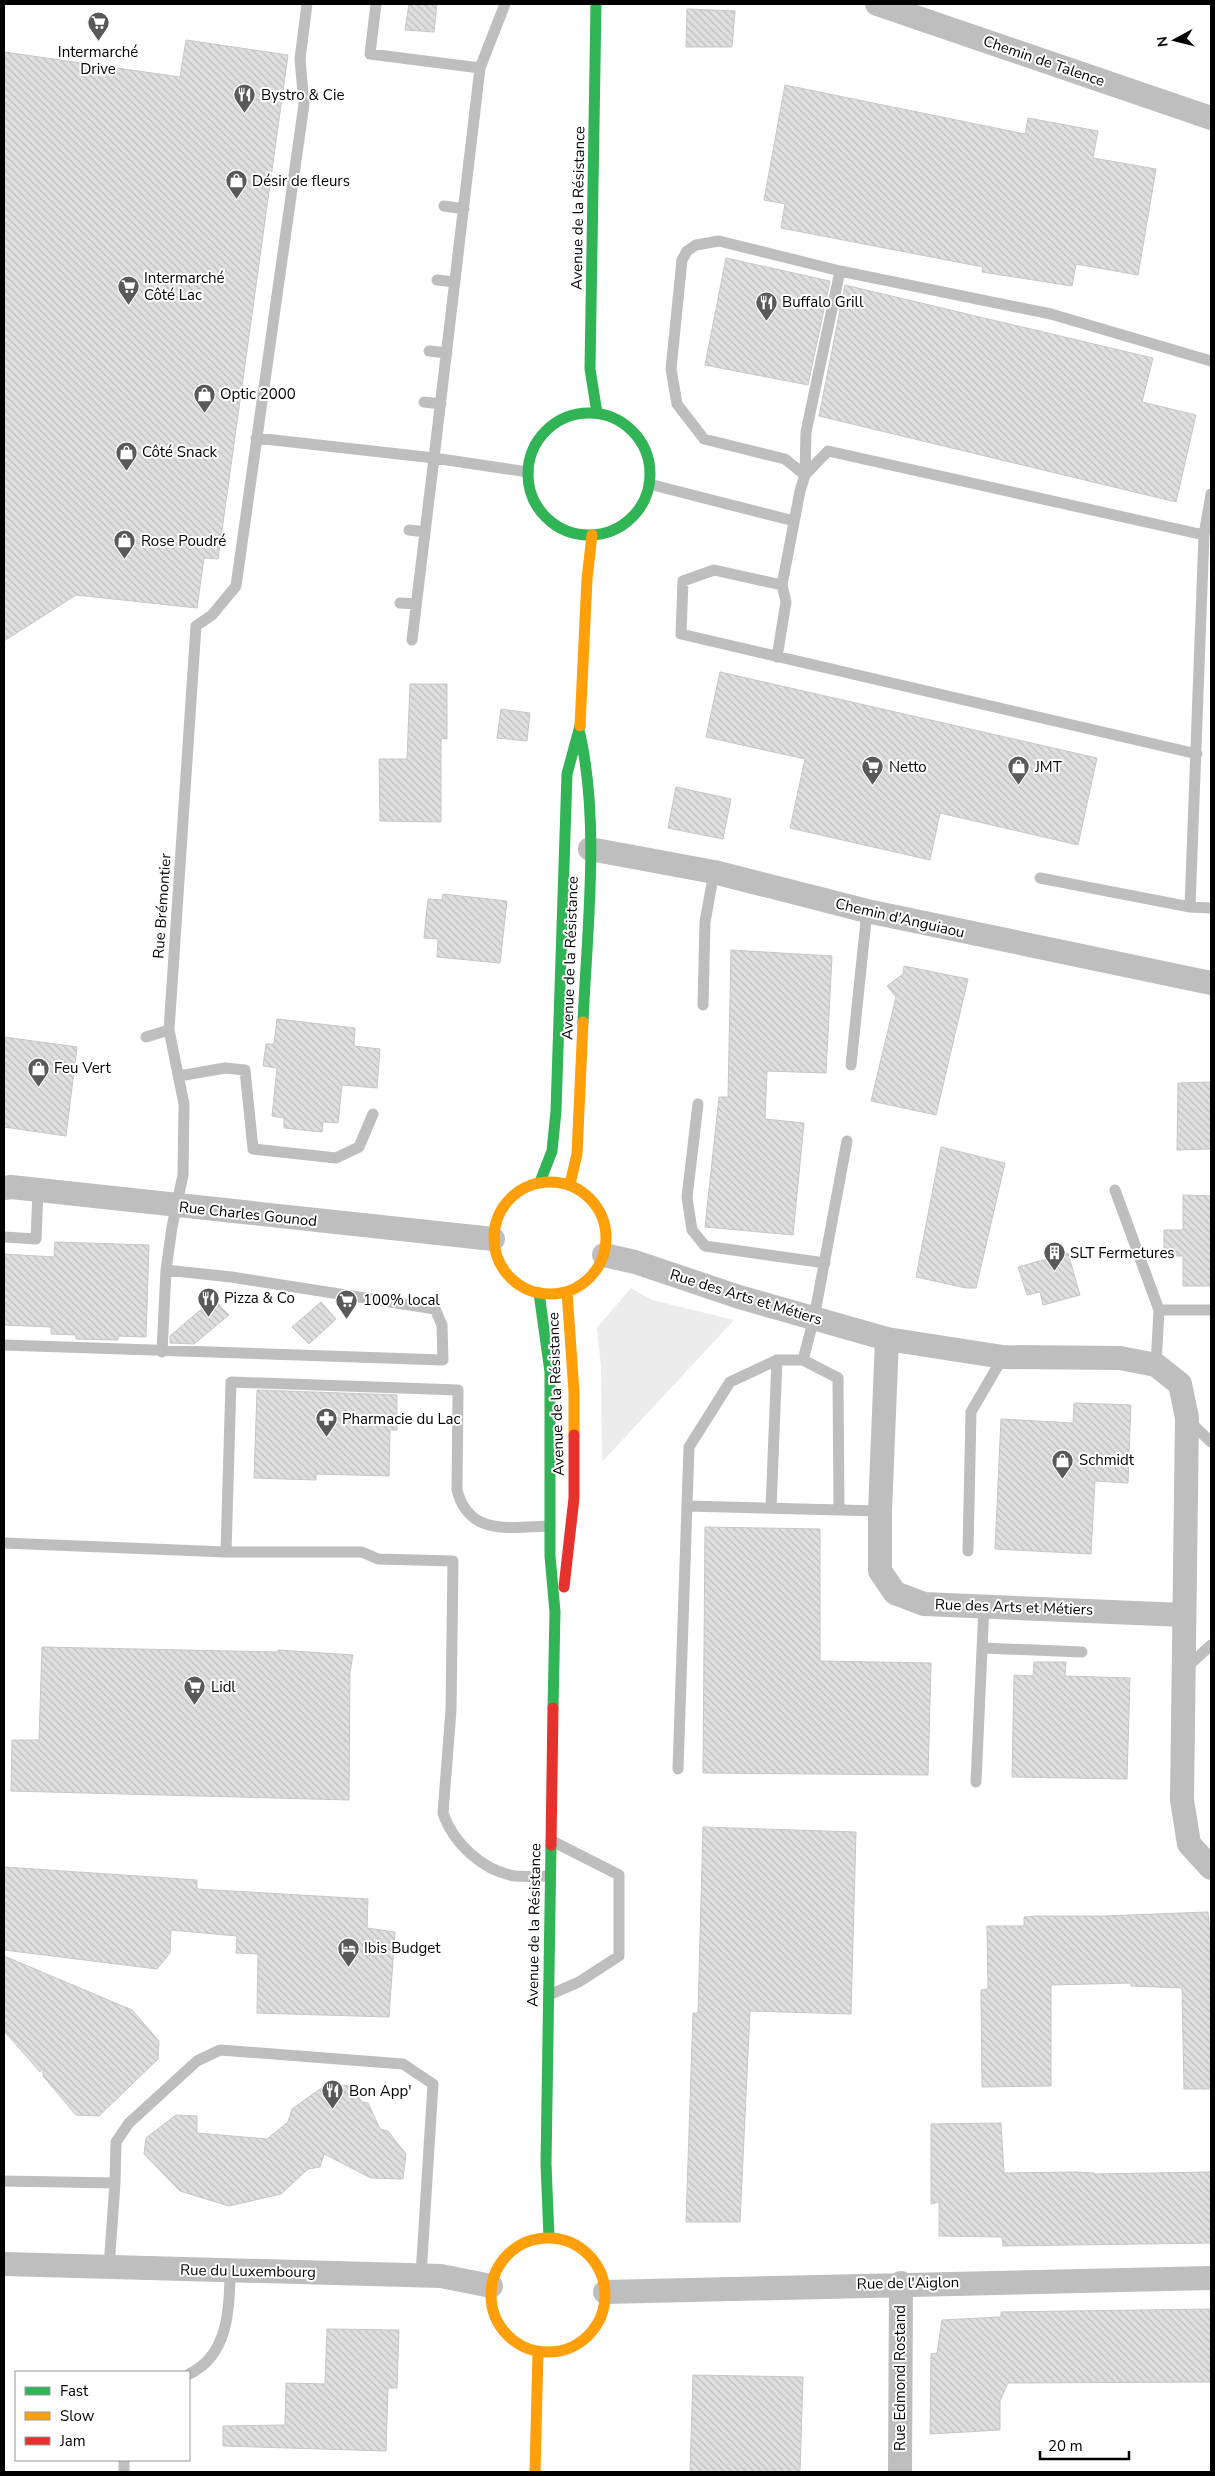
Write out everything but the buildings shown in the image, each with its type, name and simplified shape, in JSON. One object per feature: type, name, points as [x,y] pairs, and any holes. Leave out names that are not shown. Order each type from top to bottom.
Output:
[{"type":"main road","name":"Avenue de la Résistance","points":[[596,4],[590,369],[597,413]]},
{"type":"main road","points":[[580,413],[597,413],[612,417],[625,424],[636,435],[644,448],[649,462],[649,484],[641,506],[632,517],[614,529],[592,535],[575,534],[560,528],[546,517],[536,504],[530,488],[528,472],[531,455],[538,440],[549,427],[564,418],[580,413]]},
{"type":"main road","name":"Avenue de la Résistance","points":[[570,1184],[577,1154],[590,849],[588,770],[580,732],[587,579],[592,535]]},
{"type":"main road","name":"Avenue de la Résistance","points":[[540,1182],[552,1151],[556,1111],[567,774],[580,732]]},
{"type":"main road","points":[[555,1181],[570,1184],[585,1193],[597,1206],[604,1221],[607,1238],[604,1255],[596,1271],[583,1284],[567,1292],[539,1293],[521,1286],[506,1274],[497,1258],[493,1239],[495,1223],[501,1208],[525,1186],[555,1181]]},
{"type":"main road","name":"Avenue de la Résistance","points":[[554,1612],[565,1585],[574,1498],[574,1392],[567,1292]]},
{"type":"main road","name":"Avenue de la Résistance","points":[[539,1293],[550,1372],[550,1556],[554,1612],[546,2164],[549,2237]]},
{"type":"main road","points":[[549,2237],[566,2240],[581,2248],[593,2260],[602,2275],[605,2292],[603,2309],[597,2324],[586,2338],[572,2346],[555,2352],[538,2351],[517,2343],[502,2328],[493,2308],[491,2286],[498,2266],[512,2251],[529,2241],[549,2237]]},
{"type":"main road","points":[[535,2472],[538,2351]]},
{"type":"street","name":"Chemin de Talence","points":[[876,4],[1211,118]]},
{"type":"street","name":"Chemin d'Anguiaou","points":[[590,849],[714,872],[867,911],[1211,983]]},
{"type":"street","name":"Rue Charles Gounod","points":[[4,1188],[11,1187],[493,1239]]},
{"type":"street","name":"Rue des Arts et Métiers","points":[[604,1255],[635,1262],[739,1297],[887,1339],[1003,1357],[1120,1358],[1156,1365],[1180,1384],[1187,1418],[1182,1800],[1189,1844],[1211,1868]]},
{"type":"street","name":"Rue des Arts et Métiers","points":[[887,1339],[880,1510],[880,1571],[896,1593],[924,1604],[1183,1615]]},
{"type":"street","name":"Rue du Luxembourg","points":[[4,2264],[421,2275],[441,2276],[491,2286]]},
{"type":"street","name":"Rue de l'Aiglon","points":[[605,2292],[901,2283],[1211,2278]]},
{"type":"street","name":"Rue Edmond Rostand","points":[[900,2472],[901,2283]]},
{"type":"lane","points":[[307,4],[300,59],[304,104],[256,438],[434,458],[528,472]]},
{"type":"lane","points":[[376,4],[370,54],[480,68]]},
{"type":"lane","points":[[412,640],[480,68],[502,5]]},
{"type":"lane","points":[[444,206],[464,208]]},
{"type":"lane","points":[[805,475],[785,459],[704,439],[677,404],[671,369],[682,260],[687,251],[696,245],[720,241],[840,271],[1051,314],[1211,361]]},
{"type":"lane","points":[[776,656],[786,602],[782,586],[805,475],[806,432],[840,271]]},
{"type":"lane","points":[[437,280],[455,282]]},
{"type":"lane","points":[[429,351],[447,353]]},
{"type":"lane","points":[[424,402],[440,404]]},
{"type":"lane","name":"Rue Brémontier","points":[[162,1352],[166,1270],[172,1227],[178,1206],[183,1175],[184,1104],[169,1030],[196,626],[212,616],[236,586],[256,438]]},
{"type":"lane","points":[[805,475],[828,451],[1204,535]]},
{"type":"lane","points":[[649,484],[794,521]]},
{"type":"lane","points":[[1190,907],[1204,535],[1211,494]]},
{"type":"lane","points":[[409,530],[425,532]]},
{"type":"lane","points":[[782,586],[714,570],[683,582],[681,634],[1197,754]]},
{"type":"lane","points":[[400,603],[416,604]]},
{"type":"lane","points":[[703,1005],[705,922],[714,872]]},
{"type":"lane","points":[[1040,878],[1190,907],[1211,908]]},
{"type":"lane","points":[[851,1064],[867,911]]},
{"type":"lane","points":[[146,1037],[169,1030]]},
{"type":"lane","points":[[179,1076],[226,1068],[245,1070],[253,1150],[336,1158],[359,1147],[373,1114]]},
{"type":"lane","points":[[698,1104],[687,1197],[692,1230],[705,1246],[824,1263]]},
{"type":"lane","points":[[803,1360],[814,1318],[847,1141]]},
{"type":"lane","points":[[4,1237],[36,1239],[38,1190]]},
{"type":"lane","points":[[1115,1190],[1159,1310],[1156,1365]]},
{"type":"lane","points":[[4,1345],[162,1352],[444,1360],[442,1325],[435,1309],[231,1277],[166,1270]]},
{"type":"lane","points":[[1159,1310],[1211,1310]]},
{"type":"lane","points":[[968,1551],[971,1412],[1003,1357]]},
{"type":"lane","points":[[771,1508],[777,1360]]},
{"type":"lane","points":[[678,1769],[689,1447],[730,1382],[777,1360],[803,1360],[838,1378],[840,1510]]},
{"type":"lane","points":[[226,1552],[231,1382],[458,1390],[457,1490],[461,1505],[472,1519],[489,1526],[550,1526]]},
{"type":"lane","points":[[1187,1418],[1211,1442]]},
{"type":"lane","points":[[687,1506],[880,1510]]},
{"type":"lane","points":[[4,1543],[226,1552],[362,1552],[378,1559],[453,1561],[451,1710],[443,1813],[448,1828],[465,1849],[494,1870],[515,1876],[550,1876]]},
{"type":"lane","points":[[976,1782],[984,1606]]},
{"type":"lane","points":[[1183,1670],[1211,1645]]},
{"type":"lane","points":[[982,1648],[1082,1652]]},
{"type":"lane","points":[[548,1996],[579,1982],[619,1956],[619,1875],[551,1840]]},
{"type":"lane","points":[[108,2267],[115,2183],[116,2142],[129,2123],[197,2061],[220,2050],[403,2064],[433,2084],[421,2275]]},
{"type":"lane","points":[[4,2181],[115,2183]]},
{"type":"lane","points":[[190,2373],[206,2365],[217,2350],[222,2336],[230,2291],[230,2270]]},
{"type":"shaded area","points":[[631,1288],[652,1300],[734,1320],[602,1462],[601,1367],[597,1328]]},
{"type":"traffic: fast","points":[[596,4],[590,369],[597,413]]},
{"type":"traffic: fast","points":[[589,413],[601,414],[612,418],[623,423],[632,431],[640,440],[645,451],[649,462],[650,474],[649,486],[645,497],[640,508],[632,517],[623,525],[612,530],[601,534],[589,535],[577,534],[566,530],[555,525],[546,517],[538,508],[533,497],[529,486],[528,474],[529,462],[533,451],[538,440],[546,431],[555,423],[566,418],[577,414],[589,413]]},
{"type":"traffic: fast","points":[[540,1182],[552,1151],[556,1111],[567,774],[580,726]]},
{"type":"traffic: fast","points":[[580,734],[586,768],[591,840],[583,1022]]},
{"type":"traffic: fast","points":[[539,1293],[550,1372],[550,1556],[555,1612],[553,1708]]},
{"type":"traffic: fast","points":[[549,2237],[546,2164],[551,1845]]},
{"type":"traffic: slow","points":[[580,726],[587,579],[592,535]]},
{"type":"traffic: slow","points":[[570,1184],[577,1154],[583,1022]]},
{"type":"traffic: slow","points":[[550,1182],[572,1186],[590,1198],[602,1216],[606,1238],[602,1260],[590,1278],[572,1290],[550,1294],[528,1290],[510,1278],[498,1260],[494,1238],[498,1216],[510,1198],[528,1186],[550,1182]]},
{"type":"traffic: slow","points":[[567,1292],[574,1392],[574,1435]]},
{"type":"traffic: slow","points":[[548,2238],[570,2243],[588,2255],[600,2273],[605,2295],[600,2317],[588,2335],[570,2347],[548,2352],[526,2347],[508,2335],[496,2317],[491,2295],[496,2273],[508,2255],[526,2243],[548,2238]]},
{"type":"traffic: slow","points":[[535,2472],[538,2351]]},
{"type":"traffic: jam","points":[[564,1587],[574,1498],[574,1435]]},
{"type":"traffic: jam","points":[[551,1845],[553,1708]]},
{"type":"place","name":"Intermarché Drive","points":[[98,42]]},
{"type":"place","name":"Bystro & Cie","points":[[245,114]]},
{"type":"place","name":"Désir de fleurs","points":[[236,200]]},
{"type":"place","name":"Intermarché Côté Lac","points":[[128,306]]},
{"type":"place","name":"Buffalo Grill","points":[[766,321]]},
{"type":"place","name":"Optic 2000","points":[[204,413]]},
{"type":"place","name":"Côté Snack","points":[[126,471]]},
{"type":"place","name":"Rose Poudré","points":[[125,560]]},
{"type":"place","name":"Netto","points":[[873,786]]},
{"type":"place","name":"JMT","points":[[1019,786]]},
{"type":"place","name":"Feu Vert","points":[[38,1087]]},
{"type":"place","name":"SLT Fermetures","points":[[1054,1272]]},
{"type":"place","name":"Pizza & Co","points":[[208,1317]]},
{"type":"place","name":"100% local","points":[[347,1319]]},
{"type":"place","name":"Pharmacie du Lac","points":[[326,1438]]},
{"type":"place","name":"Schmidt","points":[[1063,1479]]},
{"type":"place","name":"Lidl","points":[[195,1706]]},
{"type":"place","name":"Ibis Budget","points":[[348,1967]]},
{"type":"place","name":"Bon App'","points":[[333,2110]]}]
